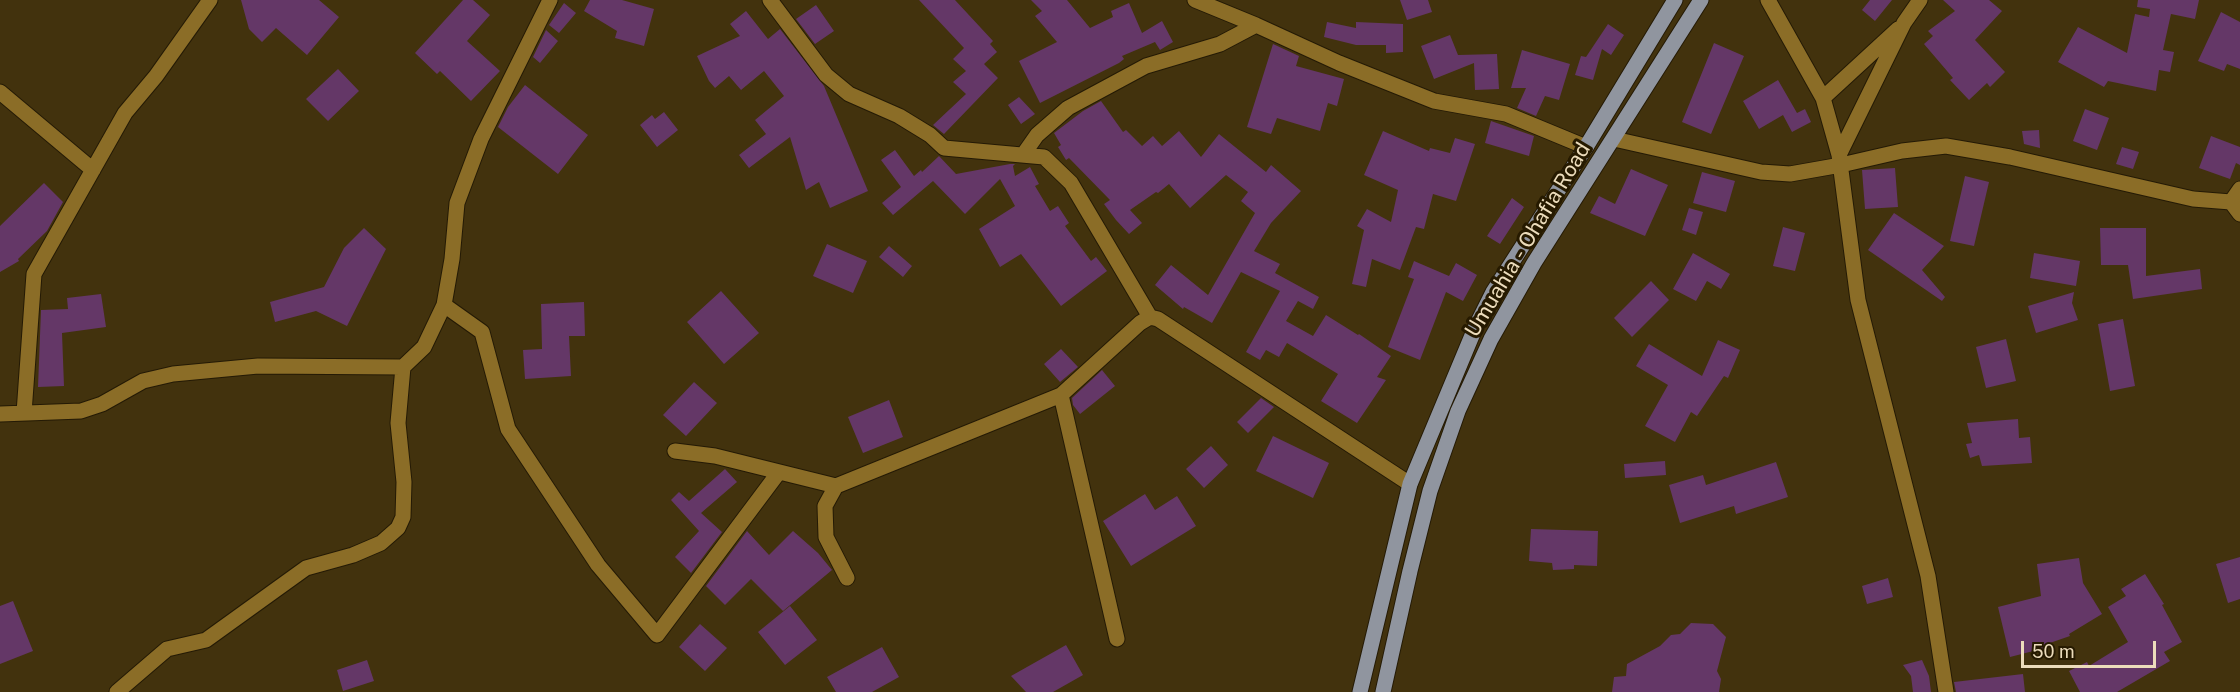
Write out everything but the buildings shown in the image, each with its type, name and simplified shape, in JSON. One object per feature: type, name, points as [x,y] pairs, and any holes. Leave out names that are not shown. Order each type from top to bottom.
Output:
[{"type":"main road","name":"Umuahia - Ohafia Road","points":[[1360,692],[1410,484],[1456,372],[1494,292],[1586,147],[1675,0]]},
{"type":"main road","name":"Umuahia - Ohafia Road","points":[[1383,692],[1407,584],[1434,481],[1458,411],[1491,339],[1534,263],[1701,0]]},
{"type":"main road","points":[[1386,581],[1407,584]]},
{"type":"street","points":[[24,414],[34,274],[125,113],[156,76],[210,0]]},
{"type":"street","points":[[117,692],[167,649],[206,640],[306,568],[352,555],[381,543],[398,528],[403,517],[404,482],[398,423],[403,367],[424,347],[444,305],[452,259],[457,203],[481,140],[550,0]]},
{"type":"street","points":[[770,0],[826,75],[849,94],[899,116],[930,135],[944,148],[1044,157],[1071,183],[1150,317]]},
{"type":"street","points":[[1195,0],[1339,63],[1434,101],[1506,114],[1586,147]]},
{"type":"street","points":[[1768,0],[1822,98],[1840,160],[1858,300],[1928,576],[1946,692]]},
{"type":"street","points":[[1840,160],[1904,23],[1920,0]]},
{"type":"street","points":[[1822,98],[1904,23]]},
{"type":"street","points":[[1023,155],[1037,135],[1068,108],[1146,66],[1220,44],[1256,25]]},
{"type":"street","points":[[0,92],[93,170]]},
{"type":"street","points":[[1614,139],[1761,172],[1790,174],[1840,160],[1946,146],[2010,157],[2193,199],[2237,202]]},
{"type":"street","points":[[444,305],[483,332],[508,429],[598,565],[657,635],[779,472]]},
{"type":"street","points":[[675,451],[715,456],[836,486],[1061,395],[1140,323],[1150,317],[1158,319],[1410,484]]},
{"type":"street","points":[[0,414],[81,411],[102,404],[143,381],[173,374],[258,366],[403,367]]},
{"type":"street","points":[[1061,395],[1117,639]]},
{"type":"street","points":[[836,486],[825,506],[826,537],[847,578]]}]
